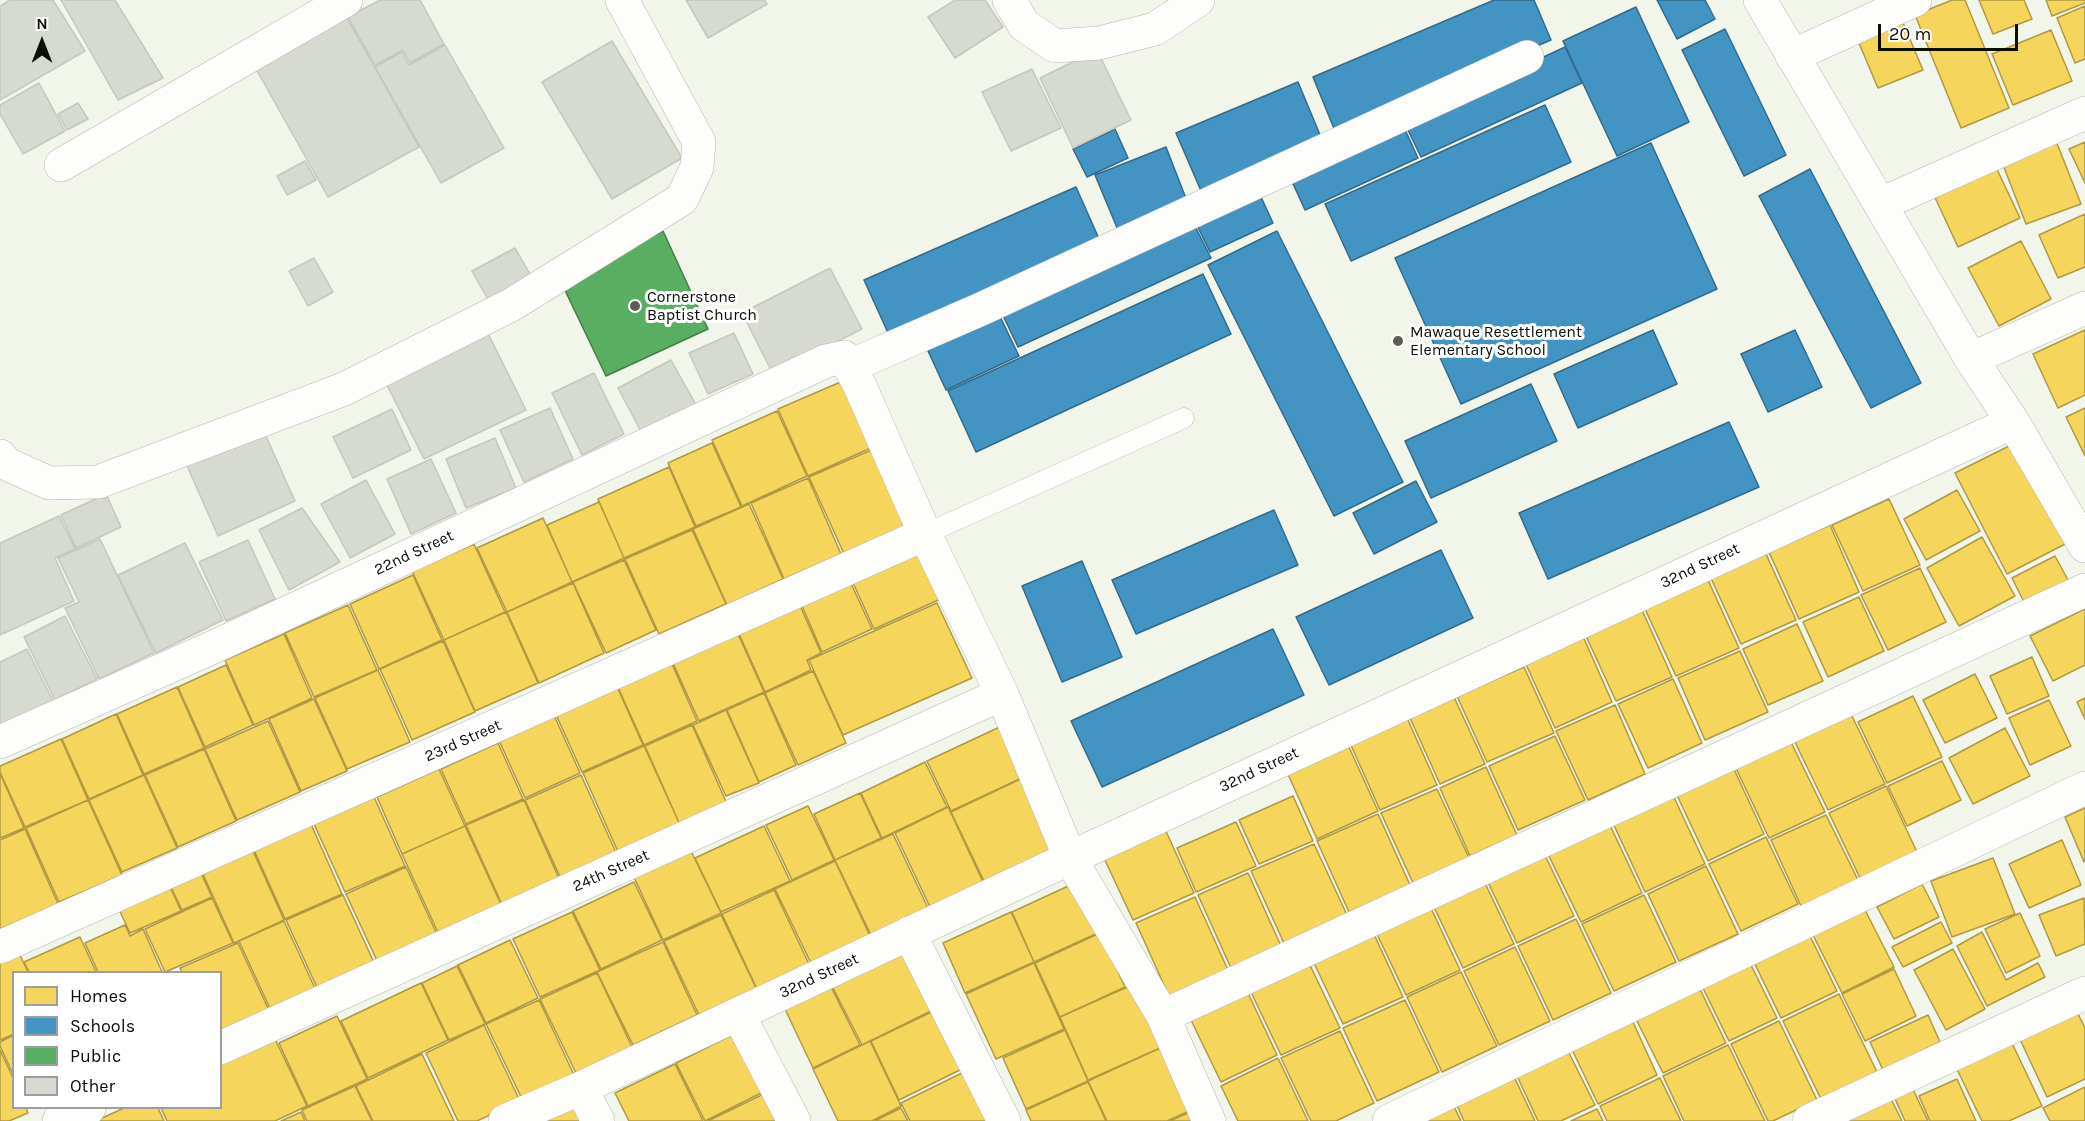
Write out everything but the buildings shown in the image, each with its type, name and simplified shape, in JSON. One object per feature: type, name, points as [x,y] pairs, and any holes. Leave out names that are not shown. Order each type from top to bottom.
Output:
[{"type":"street","points":[[62,165],[345,0]]},
{"type":"street","points":[[0,456],[7,464],[49,483],[98,482],[333,393],[511,305],[682,199],[697,167],[699,142],[622,0]]},
{"type":"street","points":[[1009,0],[1024,25],[1054,46],[1099,43],[1155,29],[1198,0]]},
{"type":"street","points":[[1760,0],[1971,359],[2013,422],[2076,507],[2085,546]]},
{"type":"street","points":[[1792,56],[1915,0]]},
{"type":"street","name":"22nd Street","points":[[0,742],[838,364],[979,310],[1527,57]]},
{"type":"street","points":[[1881,204],[2085,113]]},
{"type":"street","points":[[1971,359],[2085,308]]},
{"type":"street","points":[[838,364],[926,534],[1002,694],[1070,858],[1163,1016],[1209,1121]]},
{"type":"street","name":"32nd Street","points":[[506,1121],[2013,422]]},
{"type":"street","name":"23rd Street","points":[[0,947],[926,534]]},
{"type":"street","points":[[1163,1016],[2085,590]]},
{"type":"street","name":"24th Street","points":[[222,1047],[1002,694]]},
{"type":"street","points":[[1389,1121],[2085,788]]},
{"type":"street","points":[[909,933],[1004,1121]]},
{"type":"street","points":[[1809,1121],[2085,993]]},
{"type":"street","points":[[738,1014],[794,1121]]},
{"type":"street","points":[[581,1088],[598,1121]]},
{"type":"street","points":[[59,1121],[85,1109]]},
{"type":"lane","points":[[926,534],[1184,418]]},
{"type":"place","name":"Cornerstone Baptist Church","points":[[635,306]]},
{"type":"place","name":"Mawaque Resettlement Elementary School","points":[[1398,341]]}]
